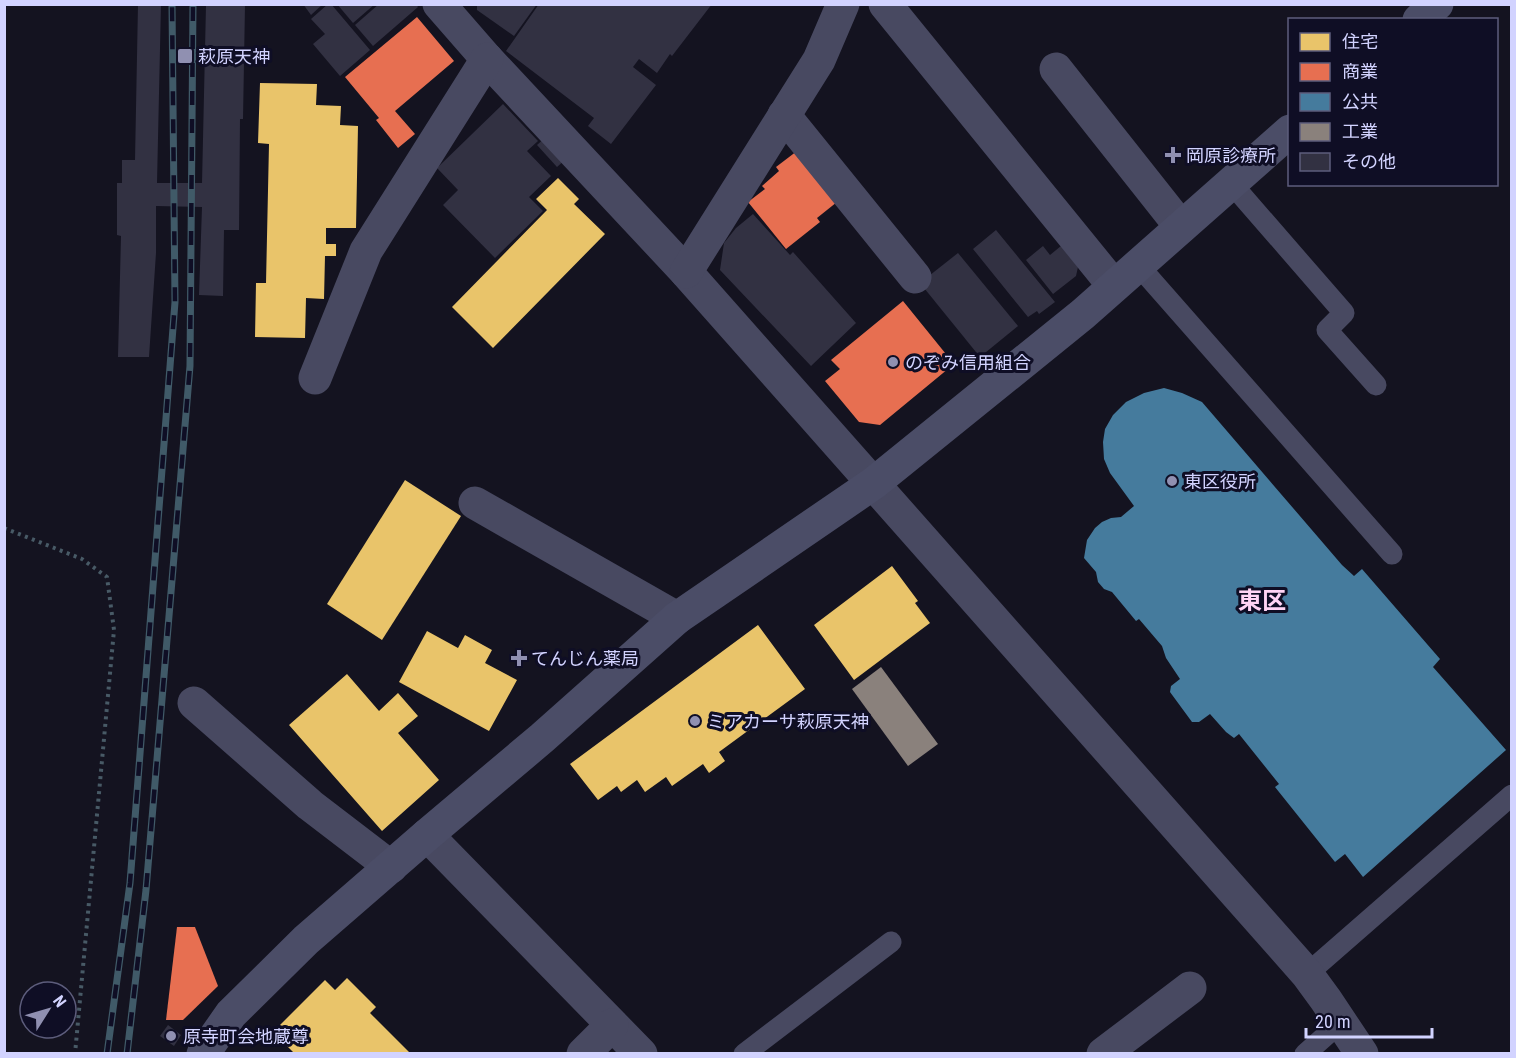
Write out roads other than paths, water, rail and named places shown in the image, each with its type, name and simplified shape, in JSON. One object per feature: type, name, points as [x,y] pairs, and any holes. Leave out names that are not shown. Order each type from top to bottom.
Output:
[{"type":"street","points":[[439,4],[686,272],[1307,974],[1362,1053]]},
{"type":"street","points":[[686,272],[819,60],[843,4]]},
{"type":"street","points":[[885,4],[1114,286]]},
{"type":"street","points":[[1421,18],[1437,4]]},
{"type":"street","points":[[315,378],[366,251],[487,58]]},
{"type":"street","points":[[1056,69],[1181,227]]},
{"type":"street","points":[[784,115],[915,278]]},
{"type":"street","points":[[203,1053],[231,1014],[306,940],[542,738],[677,618],[874,483],[1083,314],[1288,133]]},
{"type":"street","points":[[475,503],[677,618]]},
{"type":"street","points":[[194,703],[310,805],[391,867]]},
{"type":"street","points":[[426,835],[640,1053]]},
{"type":"street","points":[[1103,1053],[1190,988]]},
{"type":"street","points":[[583,1053],[612,1024]]},
{"type":"lane","points":[[1231,183],[1344,313],[1327,330],[1376,385]]},
{"type":"lane","points":[[1138,265],[1392,554]]},
{"type":"lane","points":[[1307,974],[1512,795]]},
{"type":"lane","points":[[744,1053],[891,942]]},
{"type":"lane","points":[[1305,1053],[1341,1022]]},
{"type":"railway","points":[[107,1054],[130,883],[175,302],[172,4]]},
{"type":"railway","points":[[127,1054],[146,890],[190,366],[193,4]]},
{"type":"place","name":"萩原天神","points":[[185,56]]},
{"type":"place","name":"岡原診療所","points":[[1173,155]]},
{"type":"place","name":"のぞみ信用組合","points":[[893,362]]},
{"type":"place","name":"東区役所","points":[[1172,481]]},
{"type":"place","name":"てんじん薬局","points":[[519,658]]},
{"type":"place","name":"ミアカーサ萩原天神","points":[[695,721]]},
{"type":"place","name":"原寺町会地蔵尊","points":[[171,1036]]},
{"type":"district","name":"東区","points":[[1262,601]]}]
